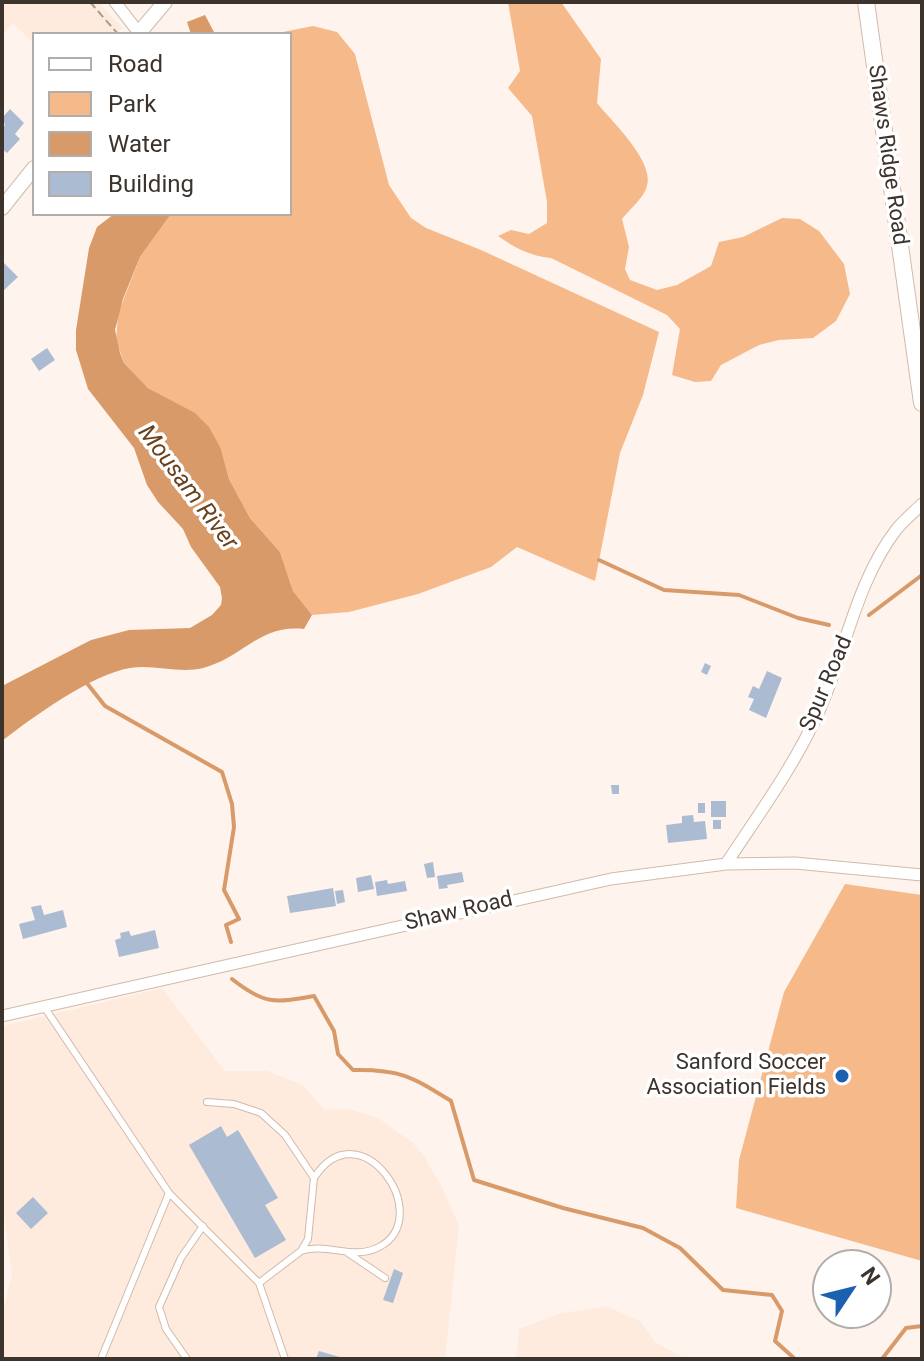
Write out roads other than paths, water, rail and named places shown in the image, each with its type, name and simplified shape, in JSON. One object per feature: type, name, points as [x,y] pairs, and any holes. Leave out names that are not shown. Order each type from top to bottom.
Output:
[{"type":"main road","name":"Shaws Ridge Road","points":[[866,2],[922,403]]},
{"type":"street","points":[[115,2],[137,32]]},
{"type":"street","points":[[139,32],[165,2]]},
{"type":"street","points":[[2,208],[32,170]]},
{"type":"street","name":"Spur Road","points":[[726,864],[817,716],[872,570],[896,530],[922,504]]},
{"type":"street","name":"Shaw Road","points":[[2,1016],[611,879],[726,864],[795,863],[922,875]]},
{"type":"lane","points":[[45,1008],[169,1193],[259,1283],[284,1358]]},
{"type":"lane","points":[[207,1102],[234,1104],[261,1113],[285,1135],[314,1178],[308,1239],[301,1251],[259,1283]]},
{"type":"lane","points":[[314,1178],[332,1158],[348,1155],[363,1157],[380,1166],[394,1186],[399,1207],[399,1221],[394,1234],[380,1247],[348,1253]]},
{"type":"lane","points":[[101,1359],[169,1193]]},
{"type":"lane","points":[[187,1359],[166,1329],[159,1307],[181,1258],[203,1226]]},
{"type":"lane","points":[[301,1251],[325,1247],[348,1253],[385,1278]]},
{"type":"water","points":[[205,15],[214,32],[190,32],[187,22]]},
{"type":"water","name":"Mousam River","points":[[111,216],[170,216],[140,257],[123,299],[115,330],[120,353],[124,363],[148,388],[195,413],[209,427],[221,449],[229,479],[250,518],[280,552],[293,591],[312,615],[304,629],[275,632],[203,668],[148,667],[115,672],[81,687],[2,741],[2,686],[91,640],[129,630],[190,628],[212,615],[221,605],[220,587],[191,547],[183,529],[147,485],[134,448],[88,389],[76,350],[76,330],[89,248],[97,227]]},
{"type":"waterway","points":[[599,560],[664,590],[739,595],[798,618],[829,625]]},
{"type":"waterway","points":[[869,615],[922,575]]},
{"type":"waterway","points":[[86,682],[105,706],[222,772],[232,804],[234,827],[224,890],[239,919],[226,925],[231,942]]},
{"type":"waterway","points":[[232,979],[253,994],[270,1000],[314,996],[334,1031],[338,1054],[353,1070],[383,1071],[405,1076],[451,1101],[474,1180],[563,1208],[643,1228],[680,1248],[723,1290],[772,1295],[782,1311],[775,1341],[795,1359]]},
{"type":"waterway","points":[[882,1359],[906,1328],[922,1326]]},
{"type":"place","name":"Sanford Soccer Association Fields","points":[[842,1076]]}]
